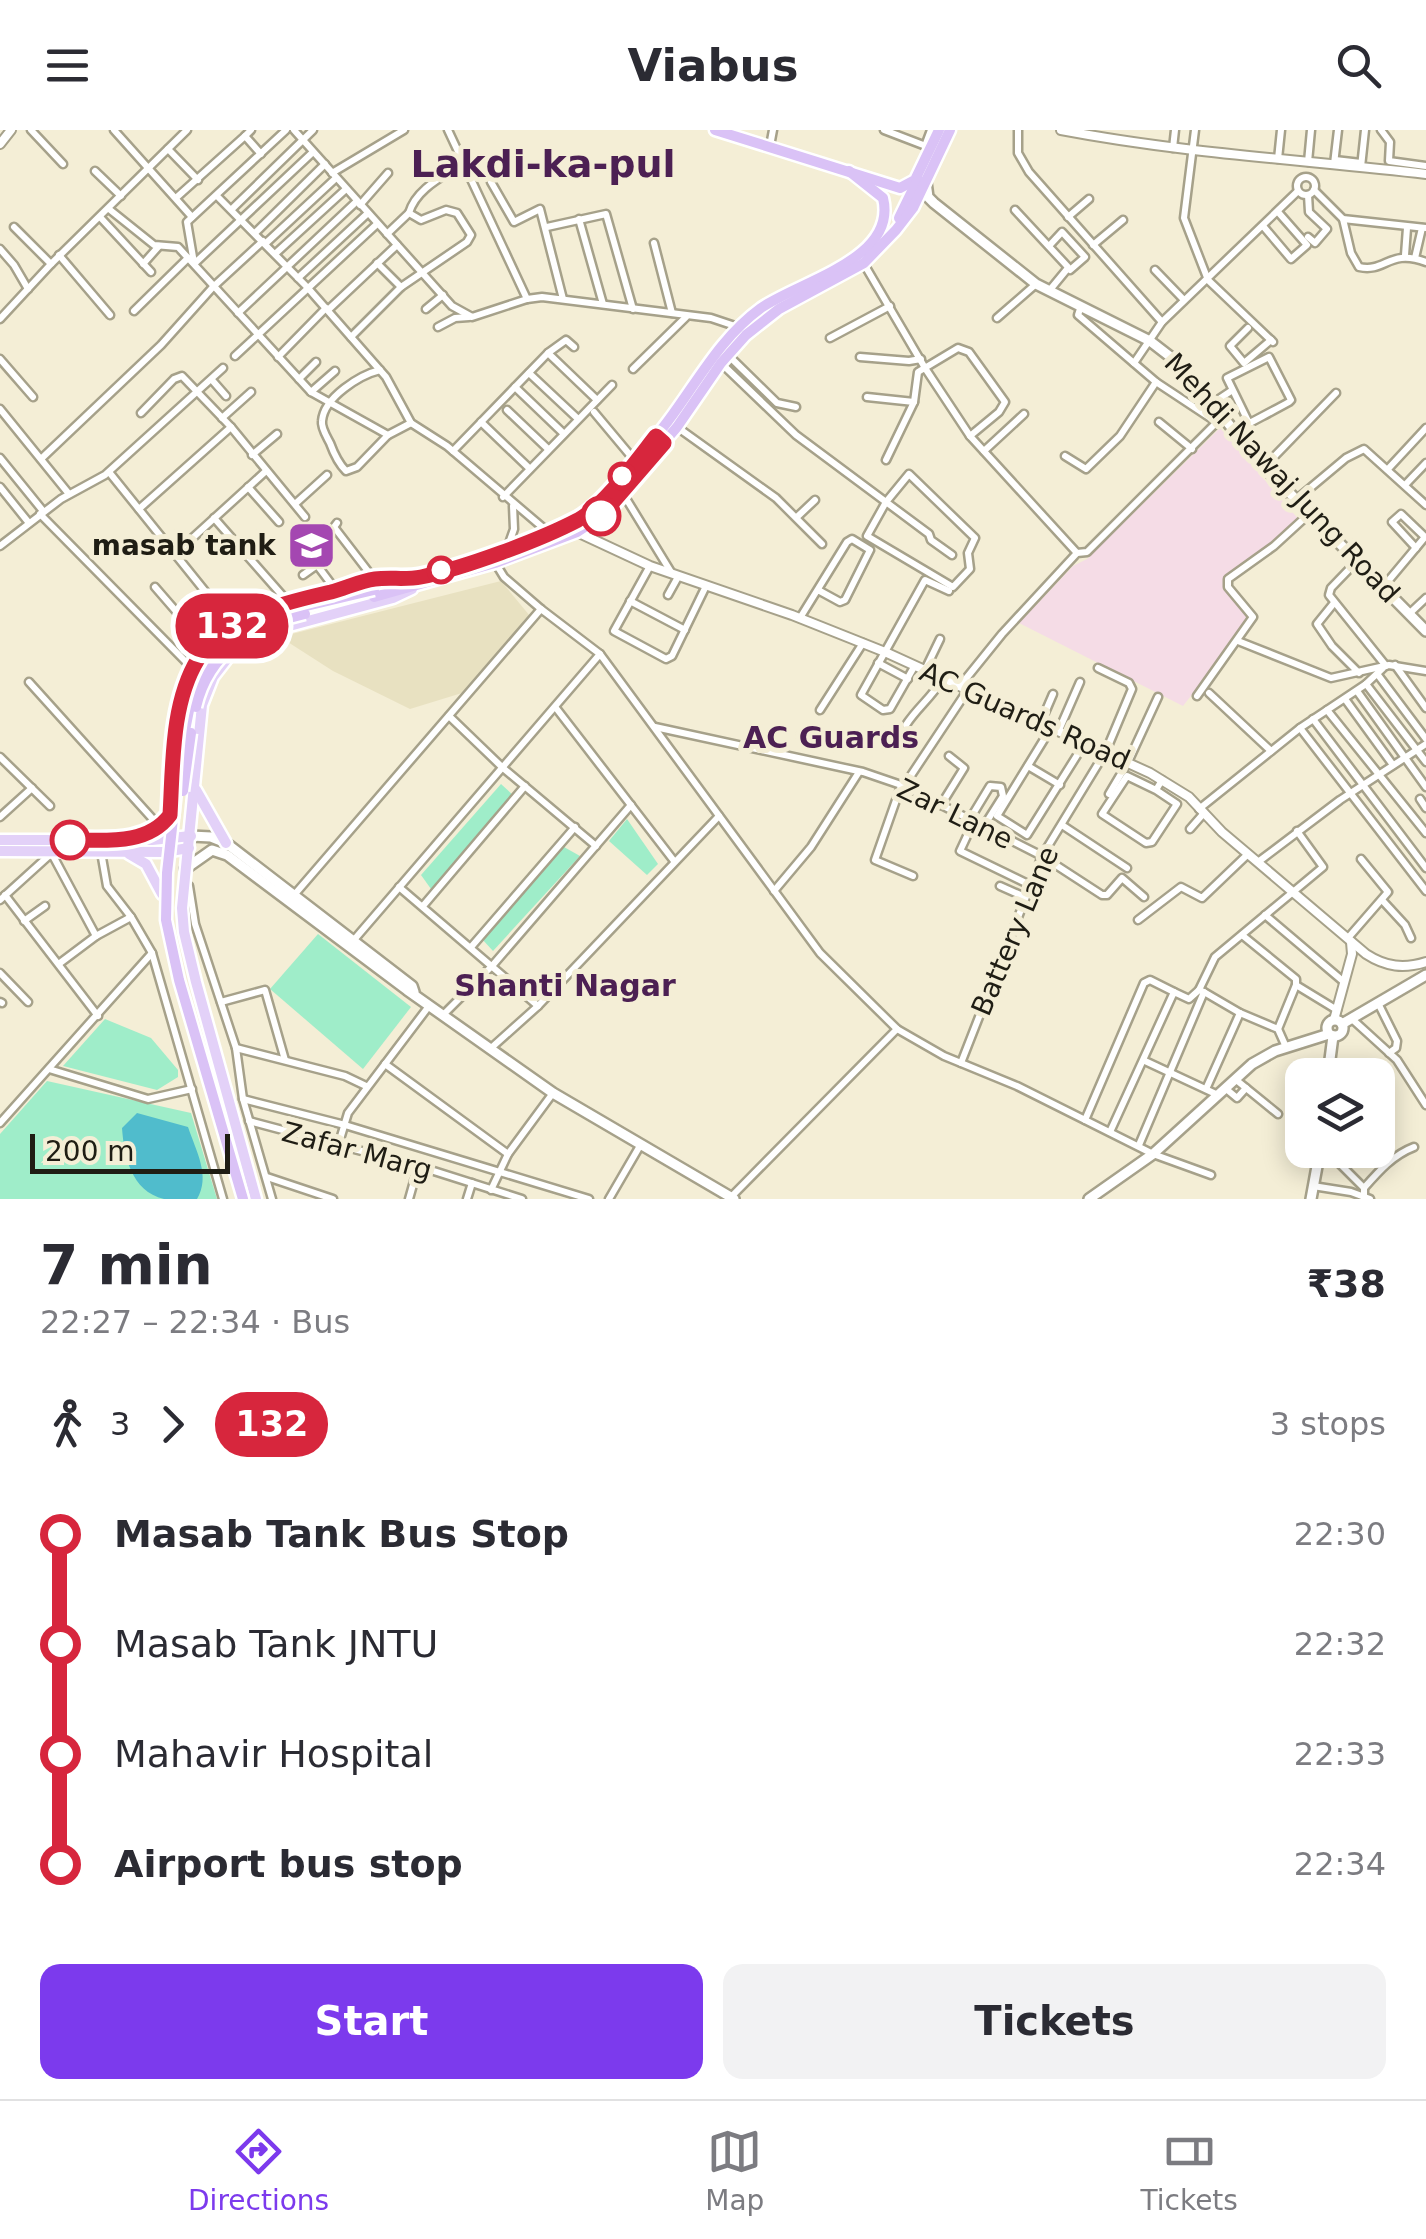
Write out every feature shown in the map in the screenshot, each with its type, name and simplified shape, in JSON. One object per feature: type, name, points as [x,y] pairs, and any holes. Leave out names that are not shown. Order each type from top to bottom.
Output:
[{"type":"highway","points":[[715,130],[900,188],[924,175]]},
{"type":"highway","points":[[420,581],[548,532],[593,509],[635,461],[677,428],[724,359],[766,318],[864,262],[886,240],[912,208],[924,175],[928,147],[939,130]]},
{"type":"highway","points":[[886,240],[950,130]]},
{"type":"highway","points":[[247,1199],[181,968],[172,921],[172,871],[192,727],[206,677],[236,642],[253,630],[374,589],[495,562],[578,532],[600,517],[660,440],[714,354],[738,327],[776,299],[858,258],[877,235],[885,218],[883,198],[849,171]]},
{"type":"main road","points":[[924,175],[934,203]]},
{"type":"main road","points":[[912,208],[926,201],[934,203]]},
{"type":"main road","name":"Mehdi Nawaj Jung Road","points":[[934,203],[1036,284],[1150,341],[1180,365],[1221,420],[1426,631]]},
{"type":"main road","points":[[247,1199],[200,1068],[166,939],[162,894],[165,846],[173,753],[183,696],[207,646],[233,626],[288,602],[336,590],[374,589],[420,581]]},
{"type":"main road","points":[[247,1199],[218,1062],[184,932],[202,705],[213,678],[234,650],[258,634],[393,598],[420,581]]},
{"type":"main road","points":[[173,753],[196,756]]},
{"type":"main road","points":[[172,772],[194,778]]},
{"type":"main road","points":[[194,778],[208,816],[226,843]]},
{"type":"main road","points":[[0,851],[101,851],[160,827],[170,815]]},
{"type":"main road","points":[[0,840],[165,846],[211,837],[226,843],[294,894],[407,990],[490,1049],[553,1093],[732,1198]]},
{"type":"main road","points":[[120,845],[146,864],[162,894]]},
{"type":"main road","points":[[186,869],[212,850],[227,856],[351,944]]},
{"type":"main road","points":[[1092,1198],[1153,1154],[1252,1064],[1286,1047],[1342,1033],[1341,1018],[1378,1003],[1426,975]]},
{"type":"main road","points":[[1329,1058],[1331,1035]]},
{"type":"main road","points":[[200,1068],[218,1062]]},
{"type":"main road","points":[[1311,1199],[1318,1168]]},
{"type":"street","points":[[0,144],[12,130]]},
{"type":"street","points":[[32,130],[63,164]]},
{"type":"street","points":[[114,130],[192,216]]},
{"type":"street","points":[[0,319],[187,130]]},
{"type":"street","points":[[191,261],[187,222],[286,130]]},
{"type":"street","points":[[294,130],[452,306],[472,316]]},
{"type":"street","points":[[231,210],[313,130]]},
{"type":"street","points":[[41,459],[161,345],[214,287],[334,176],[404,130]]},
{"type":"street","points":[[448,130],[527,298]]},
{"type":"street","points":[[770,147],[773,130]]},
{"type":"street","points":[[884,130],[928,147],[931,130]]},
{"type":"street","points":[[1018,130],[1022,162],[1162,322]]},
{"type":"street","points":[[1061,130],[1193,152],[1305,162],[1426,166]]},
{"type":"street","points":[[1173,149],[1175,130]]},
{"type":"street","points":[[1195,130],[1184,218],[1208,280],[1272,341],[1242,362],[1230,346],[1248,328]]},
{"type":"street","points":[[1278,159],[1281,130]]},
{"type":"street","points":[[1134,363],[1162,322],[1276,217],[1298,191],[1311,130]]},
{"type":"street","points":[[1333,162],[1336,130]]},
{"type":"street","points":[[1361,165],[1366,130]]},
{"type":"street","points":[[1381,130],[1390,142],[1388,159],[1426,174]]},
{"type":"street","points":[[177,198],[248,133],[262,154]]},
{"type":"street","points":[[168,149],[198,180]]},
{"type":"street","points":[[134,312],[314,152]]},
{"type":"street","points":[[255,233],[325,164]]},
{"type":"street","points":[[387,234],[409,213],[426,188],[462,164]]},
{"type":"street","points":[[95,171],[122,196]]},
{"type":"street","points":[[238,313],[388,173]]},
{"type":"street","points":[[1301,178],[1312,179],[1309,212],[1301,218]]},
{"type":"street","points":[[491,182],[514,222],[540,210],[563,299]]},
{"type":"street","points":[[275,254],[346,190]]},
{"type":"street","points":[[1298,191],[1311,192],[1343,218],[1424,228],[1415,258]]},
{"type":"street","points":[[217,196],[307,287],[380,370],[411,423],[454,452],[548,532]]},
{"type":"street","points":[[1049,246],[1089,198]]},
{"type":"street","points":[[108,209],[146,240],[178,247],[311,392],[388,435]]},
{"type":"street","points":[[351,337],[401,287],[467,242],[470,233],[457,213],[446,210],[422,220],[409,213]]},
{"type":"street","points":[[1014,210],[1068,268]]},
{"type":"street","points":[[1308,237],[1315,244],[1327,232],[1309,212]]},
{"type":"street","points":[[298,278],[368,214]]},
{"type":"street","points":[[547,228],[606,214],[633,308]]},
{"type":"street","points":[[1263,226],[1290,258],[1307,245],[1276,217]]},
{"type":"street","points":[[100,218],[150,272]]},
{"type":"street","points":[[1343,218],[1358,268],[1368,269],[1405,255],[1426,262]]},
{"type":"street","points":[[579,219],[602,304]]},
{"type":"street","points":[[1093,245],[1122,220]]},
{"type":"street","points":[[235,356],[377,224]]},
{"type":"street","points":[[14,227],[51,264]]},
{"type":"street","points":[[1405,255],[1406,228]]},
{"type":"street","points":[[1049,290],[1068,268],[1085,257],[1062,232]]},
{"type":"street","points":[[654,243],[672,313]]},
{"type":"street","points":[[143,264],[160,245]]},
{"type":"street","points":[[278,358],[396,245]]},
{"type":"street","points":[[0,249],[28,289]]},
{"type":"street","points":[[60,256],[110,316]]},
{"type":"street","points":[[864,262],[925,368],[970,436],[1077,553]]},
{"type":"street","points":[[377,263],[401,287]]},
{"type":"street","points":[[1155,270],[1184,300]]},
{"type":"street","points":[[998,318],[1036,284]]},
{"type":"street","points":[[426,308],[442,295]]},
{"type":"street","points":[[438,327],[454,318],[527,298],[711,318],[738,327]]},
{"type":"street","points":[[830,338],[890,306]]},
{"type":"street","points":[[913,876],[875,860],[903,786],[964,689],[1002,634],[1077,553],[1087,552],[1221,420],[1156,382],[1078,315],[1081,306]]},
{"type":"street","points":[[633,368],[686,317]]},
{"type":"street","points":[[454,452],[548,353],[566,340],[574,348]]},
{"type":"street","points":[[886,460],[914,402],[918,372],[962,348],[1000,392],[1004,405],[970,436]]},
{"type":"street","points":[[548,353],[597,400]]},
{"type":"street","points":[[1235,431],[1291,400],[1271,358],[1266,356],[1228,377],[1226,382],[1249,423]]},
{"type":"street","points":[[860,357],[909,361],[921,358]]},
{"type":"street","points":[[0,359],[33,397]]},
{"type":"street","points":[[724,359],[777,402],[793,410]]},
{"type":"street","points":[[724,359],[796,435],[952,555]]},
{"type":"street","points":[[299,379],[316,362]]},
{"type":"street","points":[[0,546],[42,512],[109,472],[223,368]]},
{"type":"street","points":[[380,370],[357,379],[331,403],[322,419],[343,470],[356,467],[388,435],[411,423]]},
{"type":"street","points":[[311,392],[335,371]]},
{"type":"street","points":[[529,373],[577,418]]},
{"type":"street","points":[[142,412],[179,376],[222,418],[305,517]]},
{"type":"street","points":[[212,380],[226,396]]},
{"type":"street","points":[[1066,456],[1081,469],[1086,468],[1120,436],[1156,382]]},
{"type":"street","points":[[503,496],[612,385]]},
{"type":"street","points":[[515,387],[563,433]]},
{"type":"street","points":[[1212,403],[1231,390]]},
{"type":"street","points":[[222,418],[250,392]]},
{"type":"street","points":[[1264,466],[1336,393]]},
{"type":"street","points":[[867,397],[914,402]]},
{"type":"street","points":[[0,409],[70,494]]},
{"type":"street","points":[[507,410],[548,449]]},
{"type":"street","points":[[594,412],[635,461]]},
{"type":"street","points":[[984,451],[1024,414]]},
{"type":"street","points":[[481,422],[530,468]]},
{"type":"street","points":[[1159,422],[1192,449]]},
{"type":"street","points":[[139,509],[230,427]]},
{"type":"street","points":[[677,428],[798,517],[822,544]]},
{"type":"street","points":[[1388,469],[1426,428]]},
{"type":"street","points":[[252,455],[278,434]]},
{"type":"street","points":[[1297,499],[1360,449],[1368,450],[1425,502]]},
{"type":"street","points":[[0,458],[42,512],[193,669]]},
{"type":"street","points":[[1405,485],[1426,463]]},
{"type":"street","points":[[175,554],[266,471]]},
{"type":"street","points":[[109,472],[233,626]]},
{"type":"street","points":[[295,504],[327,475]]},
{"type":"street","points":[[914,475],[974,536],[968,553],[970,569],[955,586],[950,587],[868,537],[886,502],[904,478],[914,475]]},
{"type":"street","points":[[248,487],[279,522]]},
{"type":"street","points":[[1,490],[28,523]]},
{"type":"street","points":[[622,492],[675,575],[668,596]]},
{"type":"street","points":[[798,517],[815,500]]},
{"type":"street","points":[[507,549],[514,529],[513,504]]},
{"type":"street","points":[[1197,696],[1253,617],[1228,587],[1230,576],[1274,546],[1310,513]]},
{"type":"street","points":[[1384,586],[1425,536],[1401,514],[1392,522],[1415,546]]},
{"type":"street","points":[[214,518],[288,602]]},
{"type":"street","points":[[337,522],[334,527],[374,589]]},
{"type":"street","points":[[304,576],[327,557],[328,551],[309,528]]},
{"type":"street","name":"AC Guards Road","points":[[578,532],[650,566],[885,652],[1162,779],[1189,797],[1248,854],[1379,962],[1396,967],[1426,962]]},
{"type":"street","points":[[800,618],[849,540],[870,550],[845,600],[840,602],[818,590]]},
{"type":"street","points":[[1358,560],[1328,592],[1385,668],[1426,708]]},
{"type":"street","points":[[495,562],[504,577],[600,654],[820,953],[897,1029],[1153,1154],[1212,1175]]},
{"type":"street","points":[[317,565],[336,590]]},
{"type":"street","points":[[650,566],[614,631],[666,660],[672,656],[706,586]]},
{"type":"street","points":[[914,667],[890,709],[883,710],[861,695],[925,580],[949,592]]},
{"type":"street","points":[[155,588],[207,646]]},
{"type":"street","points":[[1410,613],[1426,598]]},
{"type":"street","points":[[630,601],[685,630]]},
{"type":"street","points":[[1334,603],[1317,624],[1337,652],[1360,674]]},
{"type":"street","points":[[294,894],[541,609]]},
{"type":"street","points":[[924,672],[940,639]]},
{"type":"street","points":[[1238,640],[1331,678],[1410,666],[1425,673]]},
{"type":"street","points":[[820,710],[862,643]]},
{"type":"street","points":[[351,944],[600,654]]},
{"type":"street","points":[[878,663],[908,679]]},
{"type":"street","name":"Battery Lane","points":[[961,1063],[1042,856],[1106,751],[1132,686],[1098,668]]},
{"type":"street","points":[[1190,829],[1201,811],[1271,751],[1385,668]]},
{"type":"street","points":[[1258,862],[1426,742],[1385,668]]},
{"type":"street","points":[[906,725],[942,680]]},
{"type":"street","points":[[28,682],[108,776],[160,827]]},
{"type":"street","points":[[1080,682],[1056,728],[998,812],[998,818],[1030,834],[1086,742]]},
{"type":"street","points":[[1366,684],[1426,762]]},
{"type":"street","points":[[1358,691],[1426,786]]},
{"type":"street","points":[[1208,692],[1271,751]]},
{"type":"street","points":[[1041,722],[1053,694]]},
{"type":"street","points":[[1101,807],[1128,762],[1158,697]]},
{"type":"street","points":[[1345,699],[1393,766]]},
{"type":"street","points":[[556,708],[674,862]]},
{"type":"street","points":[[1328,710],[1426,833]]},
{"type":"street","points":[[450,716],[503,768],[596,846]]},
{"type":"street","points":[[1313,719],[1426,868]]},
{"type":"street","name":"Zar Lane","points":[[654,726],[858,772],[903,786],[1042,856],[1102,895],[1107,896],[1122,878],[1144,897]]},
{"type":"street","points":[[1300,728],[1423,881],[1426,891]]},
{"type":"street","points":[[942,805],[964,768],[949,756]]},
{"type":"street","points":[[0,757],[50,806]]},
{"type":"street","points":[[1028,766],[1060,785]]},
{"type":"street","points":[[774,891],[811,847],[858,772]]},
{"type":"street","points":[[1127,776],[1156,790],[1177,804],[1149,844],[1102,814],[1127,776]]},
{"type":"street","points":[[1156,790],[1162,779]]},
{"type":"street","points":[[423,906],[525,786]]},
{"type":"street","points":[[984,826],[1003,796],[1001,787],[990,786],[960,851],[1030,885]]},
{"type":"street","points":[[0,817],[32,788]]},
{"type":"street","points":[[1420,799],[1426,808]]},
{"type":"street","points":[[442,1014],[492,966],[631,805]]},
{"type":"street","points":[[490,1049],[538,1006],[719,816]]},
{"type":"street","points":[[1062,826],[1127,868]]},
{"type":"street","points":[[472,946],[575,828]]},
{"type":"street","points":[[1138,1145],[1215,957],[1323,866],[1297,831]]},
{"type":"street","points":[[101,851],[108,886],[132,917],[152,953],[223,1199]]},
{"type":"street","points":[[96,936],[53,852],[2,898],[60,963],[98,1016]]},
{"type":"street","points":[[1138,920],[1182,887],[1202,898],[1248,854]]},
{"type":"street","points":[[1341,1018],[1352,954],[1349,939],[1388,892],[1362,859]]},
{"type":"street","points":[[189,886],[195,924],[236,1048],[243,1099],[272,1199]]},
{"type":"street","points":[[399,886],[538,1006]]},
{"type":"street","points":[[1000,886],[1026,897]]},
{"type":"street","points":[[1382,900],[1412,938]]},
{"type":"street","points":[[24,921],[45,906]]},
{"type":"street","points":[[1264,915],[1345,982]]},
{"type":"street","points":[[60,963],[96,936],[132,917]]},
{"type":"street","points":[[1242,935],[1296,979],[1278,1029]]},
{"type":"street","points":[[0,1123],[152,953]]},
{"type":"street","points":[[0,973],[28,1002]]},
{"type":"street","points":[[1084,1120],[1144,983],[1150,980],[1189,999],[1202,991]]},
{"type":"street","points":[[1296,986],[1389,1053],[1408,1074],[1426,1105]]},
{"type":"street","points":[[221,1002],[265,990],[286,1062]]},
{"type":"street","points":[[1202,991],[1240,1014],[1278,1029],[1286,1047]]},
{"type":"street","points":[[1110,1132],[1174,992]]},
{"type":"street","points":[[1378,1003],[1397,1041],[1396,1048],[1389,1053]]},
{"type":"street","points":[[338,1146],[348,1113],[431,1004]]},
{"type":"street","points":[[1206,1088],[1240,1014]]},
{"type":"street","points":[[732,1198],[897,1029]]},
{"type":"street","points":[[236,1048],[344,1076],[366,1086]]},
{"type":"street","points":[[1144,1060],[1237,1098],[1246,1088]]},
{"type":"street","points":[[384,1064],[508,1154]]},
{"type":"street","points":[[49,1069],[148,1099],[192,1089]]},
{"type":"street","points":[[1235,1078],[1278,1114]]},
{"type":"street","points":[[492,1190],[508,1154],[553,1093]]},
{"type":"street","points":[[243,1099],[345,1125],[589,1199]]},
{"type":"street","name":"Zafar Marg","points":[[249,1121],[418,1166],[522,1199]]},
{"type":"street","points":[[609,1199],[640,1144]]},
{"type":"street","points":[[1313,1186],[1351,1196],[1366,1194],[1395,1156],[1414,1147]]},
{"type":"street","points":[[409,1199],[418,1166]]},
{"type":"street","points":[[1341,1168],[1366,1194]]},
{"type":"street","points":[[266,1177],[332,1199]]},
{"type":"street","points":[[467,1199],[472,1183]]},
{"type":"shaded area","points":[[1220,428],[1300,521],[1229,582],[1254,615],[1183,706],[1019,623],[1073,566],[1087,559]]},
{"type":"shaded area","points":[[501,581],[530,616],[462,693],[410,709],[333,671],[280,637]]},
{"type":"green space","points":[[501,784],[515,797],[431,889],[421,875]]},
{"type":"green space","points":[[627,819],[658,864],[647,875],[609,841]]},
{"type":"green space","points":[[564,847],[580,856],[493,951],[482,939]]},
{"type":"green space","points":[[318,934],[411,1007],[363,1069],[270,989]]},
{"type":"green space","points":[[105,1019],[151,1038],[178,1070],[178,1077],[157,1090],[63,1066]]},
{"type":"green space","points":[[47,1081],[191,1113],[217,1199],[0,1199],[0,1134]]},
{"type":"water","points":[[137,1113],[188,1127],[202,1172],[197,1199],[164,1199],[153,1195],[137,1180],[127,1161],[122,1128]]},
{"type":"bus line","name":"132","points":[[70,840],[141,836],[164,823],[170,815],[173,753],[185,688],[207,646],[233,626],[288,602],[374,579],[420,577],[494,554],[579,519],[593,509],[656,436],[664,443],[601,516]]},
{"type":"place","name":"masab tank","points":[[311,545]]},
{"type":"district","name":"Lakdi-ka-pul","points":[[543,164]]},
{"type":"district","name":"AC Guards","points":[[831,737]]},
{"type":"district","name":"Shanti Nagar","points":[[565,985]]}]
